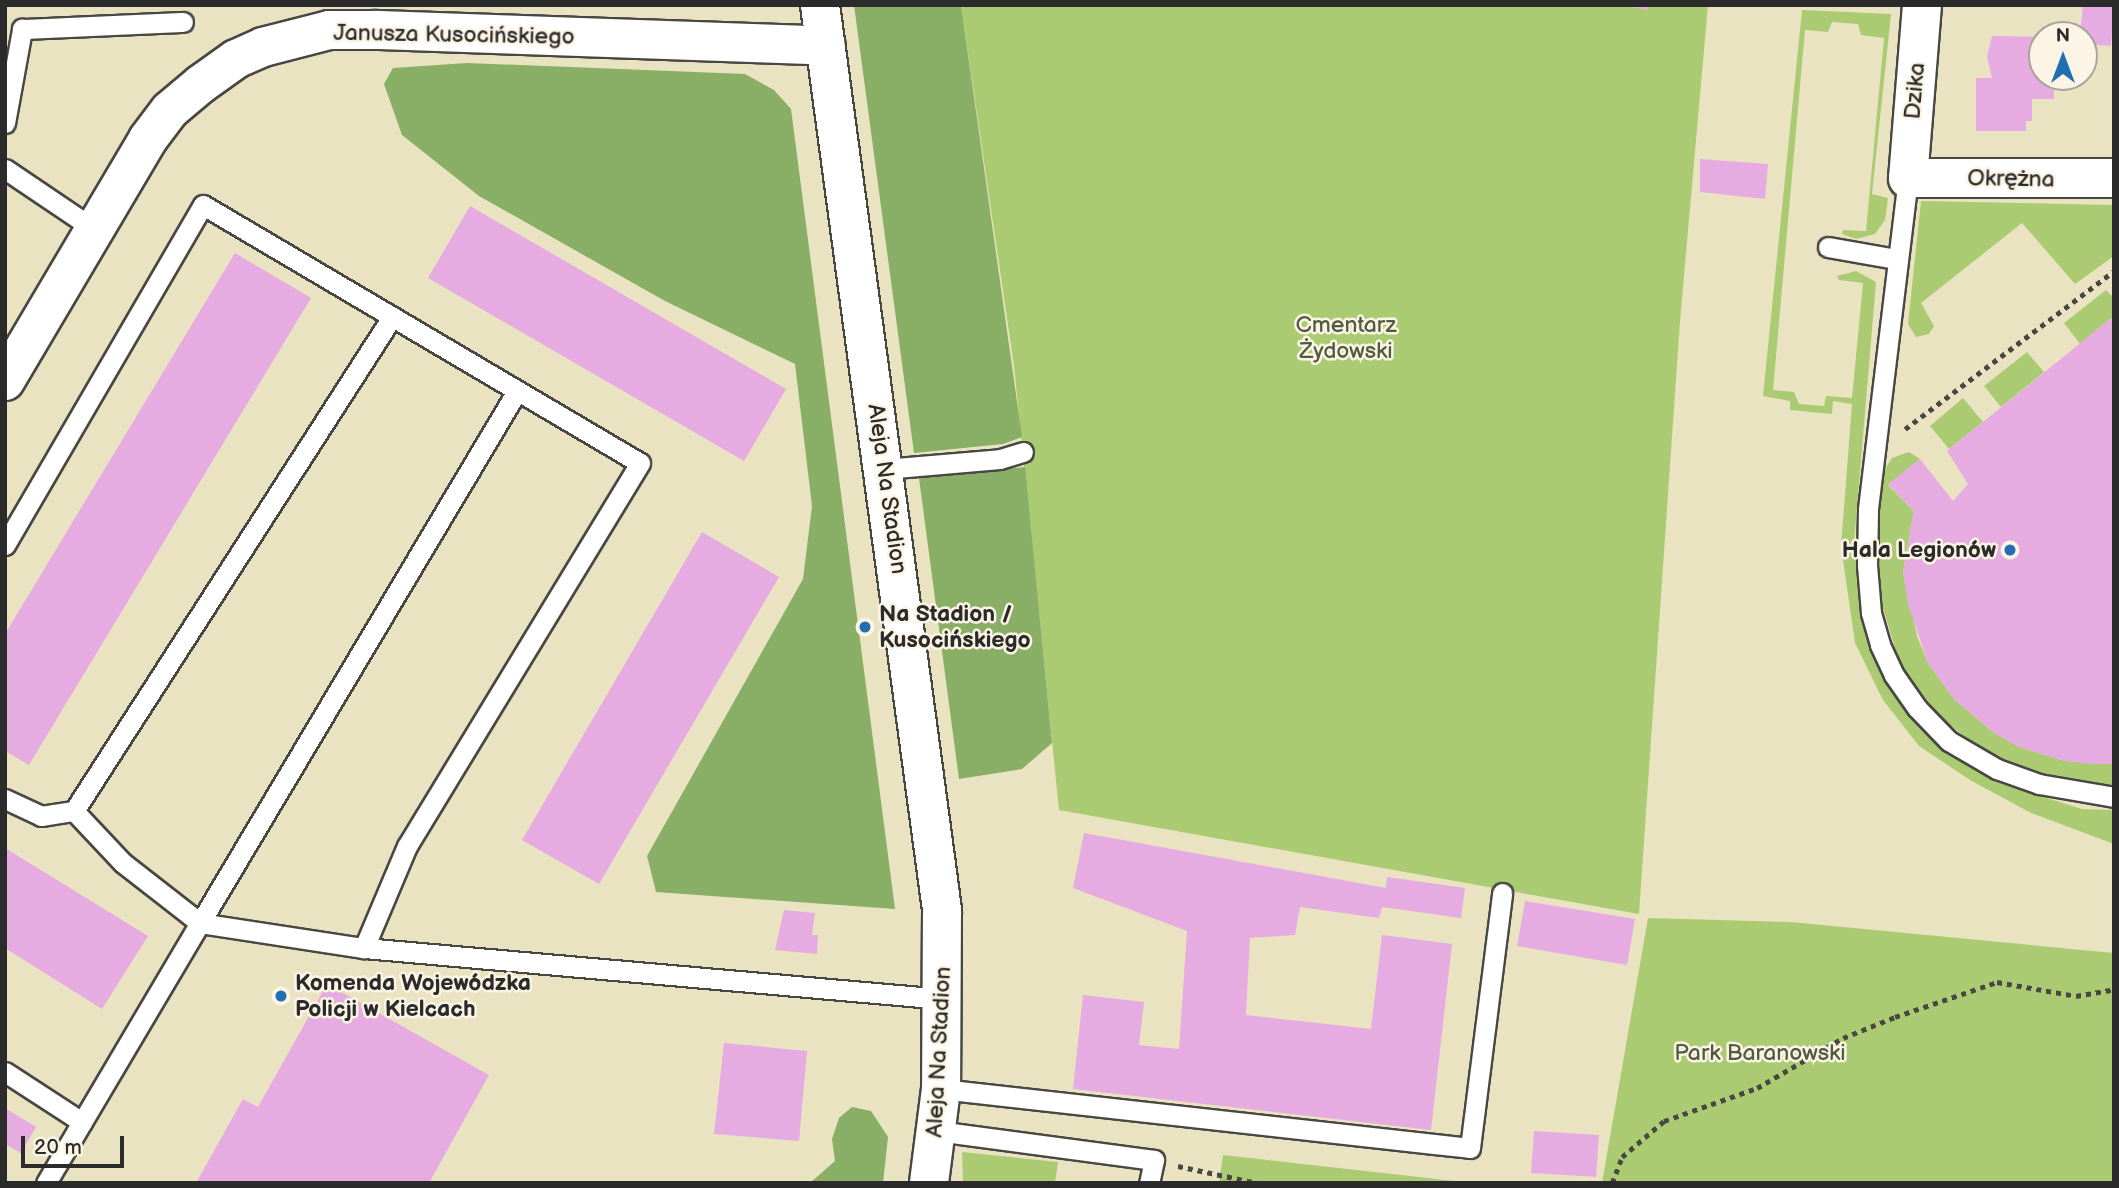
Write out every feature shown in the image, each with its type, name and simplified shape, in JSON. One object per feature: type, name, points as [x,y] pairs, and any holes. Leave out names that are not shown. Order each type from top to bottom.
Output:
[{"type":"street","name":"Aleja Na Stadion","points":[[820,5],[942,910],[944,999],[941,1090],[929,1183]]},
{"type":"street","name":"Dzika","points":[[1908,178],[1922,5]]},
{"type":"street","name":"Janusza Kusocińskiego","points":[[5,381],[148,139],[170,110],[236,59],[293,37],[329,30],[826,46]]},
{"type":"street","name":"Okrężna","points":[[1908,178],[2114,178]]},
{"type":"lane","points":[[5,122],[22,29],[183,22]]},
{"type":"lane","points":[[5,169],[94,229]]},
{"type":"lane","points":[[1908,178],[1896,259],[1875,453],[1867,565],[1871,612],[1894,675],[1950,741],[1997,769],[2039,784],[2114,797]]},
{"type":"lane","points":[[5,545],[203,205],[640,463],[407,846],[364,948]]},
{"type":"lane","points":[[1828,247],[1896,259]]},
{"type":"lane","points":[[5,799],[41,816],[74,811],[392,317]]},
{"type":"lane","points":[[46,1183],[517,391]]},
{"type":"lane","points":[[884,470],[1000,458],[1023,452]]},
{"type":"lane","points":[[74,811],[123,863],[200,923],[364,948],[944,999]]},
{"type":"lane","points":[[941,1090],[1471,1147],[1502,893]]},
{"type":"lane","points":[[5,1072],[82,1122]]},
{"type":"lane","points":[[937,1131],[1154,1160],[1149,1183]]},
{"type":"path","points":[[1875,453],[2114,271]]},
{"type":"path","points":[[1612,1183],[1622,1157],[1664,1121],[1757,1088],[1843,1038],[1895,1017],[1997,982],[2076,996],[2114,989]]},
{"type":"path","points":[[1154,1160],[1257,1183]]},
{"type":"green space","points":[[854,5],[961,5],[1022,437],[1003,444],[914,453]]},
{"type":"green space","name":"Cmentarz Żydowski","points":[[961,5],[1708,5],[1680,321],[1639,914],[1059,810],[1014,366]]},
{"type":"green space","points":[[1802,10],[1891,14],[1872,194],[1888,198],[1885,220],[1875,234],[1856,239],[1842,234],[1843,230],[1866,231],[1884,38],[1861,35],[1858,24],[1832,22],[1828,32],[1805,30],[1773,390],[1794,392],[1799,404],[1824,406],[1826,396],[1852,398],[1863,283],[1839,280],[1837,276],[1856,271],[1876,282],[1854,543],[1867,638],[1902,704],[1928,735],[1996,782],[2082,809],[2114,810],[2114,844],[2031,813],[1970,780],[1919,746],[1883,700],[1855,643],[1841,546],[1852,404],[1833,401],[1832,414],[1790,410],[1790,401],[1763,396]]},
{"type":"green space","points":[[467,63],[745,74],[774,90],[791,109],[895,909],[656,892],[647,856],[803,579],[812,506],[795,364],[665,301],[479,196],[402,135],[384,84],[393,68]]},
{"type":"green space","points":[[1921,201],[2114,205],[2114,256],[2075,284],[2022,223],[1921,303],[1934,326],[1929,334],[1916,337],[1908,324]]},
{"type":"green space","points":[[2106,290],[2114,298],[2114,316],[2080,344],[2064,323]]},
{"type":"green space","points":[[2027,352],[2044,372],[2001,407],[1984,386]]},
{"type":"green space","points":[[1963,398],[1983,422],[1949,449],[1930,426]]},
{"type":"green space","points":[[1909,452],[1920,459],[1888,485],[1914,511],[1903,572],[1917,636],[1928,663],[1954,699],[1993,732],[2019,747],[2065,761],[2114,764],[2114,788],[2075,785],[2024,770],[1984,752],[1939,716],[1900,664],[1879,595],[1877,544],[1883,472],[1892,458]]},
{"type":"green space","points":[[1025,467],[1052,743],[1022,769],[959,779],[919,478]]},
{"type":"green space","name":"Park Baranowski","points":[[1648,918],[1791,922],[2114,953],[2114,1183],[1602,1183]]},
{"type":"green space","points":[[852,1107],[871,1111],[888,1137],[883,1183],[810,1183],[835,1161],[832,1139],[839,1118]]},
{"type":"green space","points":[[962,1152],[1058,1162],[1055,1183],[963,1183]]},
{"type":"green space","points":[[1223,1155],[1472,1183],[1219,1183]]},
{"type":"building","points":[[1621,5],[1648,5],[1648,10]]},
{"type":"building","points":[[2083,5],[2114,5],[2111,46],[2098,45],[2098,21],[2081,21]]},
{"type":"building","points":[[1992,36],[2028,37],[2028,91],[2054,91],[2054,99],[2032,99],[2032,121],[2026,121],[2026,131],[1976,131],[1976,78],[1992,78],[1987,57]]},
{"type":"building","points":[[1700,159],[1768,164],[1765,199],[1700,192]]},
{"type":"building","points":[[470,206],[786,389],[744,461],[428,278]]},
{"type":"building","points":[[235,253],[311,298],[29,765],[5,751],[5,634]]},
{"type":"building","name":"Hala Legionów","points":[[2114,316],[2114,764],[2092,764],[2065,761],[2019,747],[1993,732],[1954,699],[1928,663],[1908,604],[1903,572],[1914,511],[1888,484],[1920,459],[1953,501],[1968,484],[1947,451]]},
{"type":"building","points":[[702,532],[779,577],[599,884],[522,840]]},
{"type":"building","points":[[1084,833],[1386,888],[1387,877],[1465,888],[1461,918],[1382,907],[1379,918],[1300,907],[1295,935],[1250,938],[1246,1015],[1371,1029],[1382,935],[1452,944],[1431,1130],[1073,1089],[1083,995],[1144,1002],[1139,1045],[1179,1049],[1187,931],[1073,888]]},
{"type":"building","points":[[5,848],[148,936],[102,1009],[5,948]]},
{"type":"building","points":[[1525,901],[1635,919],[1627,965],[1517,946]]},
{"type":"building","points":[[784,910],[815,913],[812,935],[818,935],[817,954],[775,950]]},
{"type":"building","points":[[327,984],[489,1075],[429,1183],[196,1183],[243,1099],[258,1107]]},
{"type":"building","points":[[724,1043],[807,1051],[799,1141],[714,1134]]},
{"type":"building","points":[[5,1108],[36,1127],[21,1153],[5,1144]]},
{"type":"building","points":[[1534,1131],[1599,1135],[1596,1177],[1531,1173]]},
{"type":"place","name":"Hala Legionów","points":[[2010,550]]},
{"type":"place","name":"Na Stadion / Kusocińskiego","points":[[865,627]]},
{"type":"place","name":"Komenda Wojewódzka Policji w Kielcach","points":[[281,996]]}]
